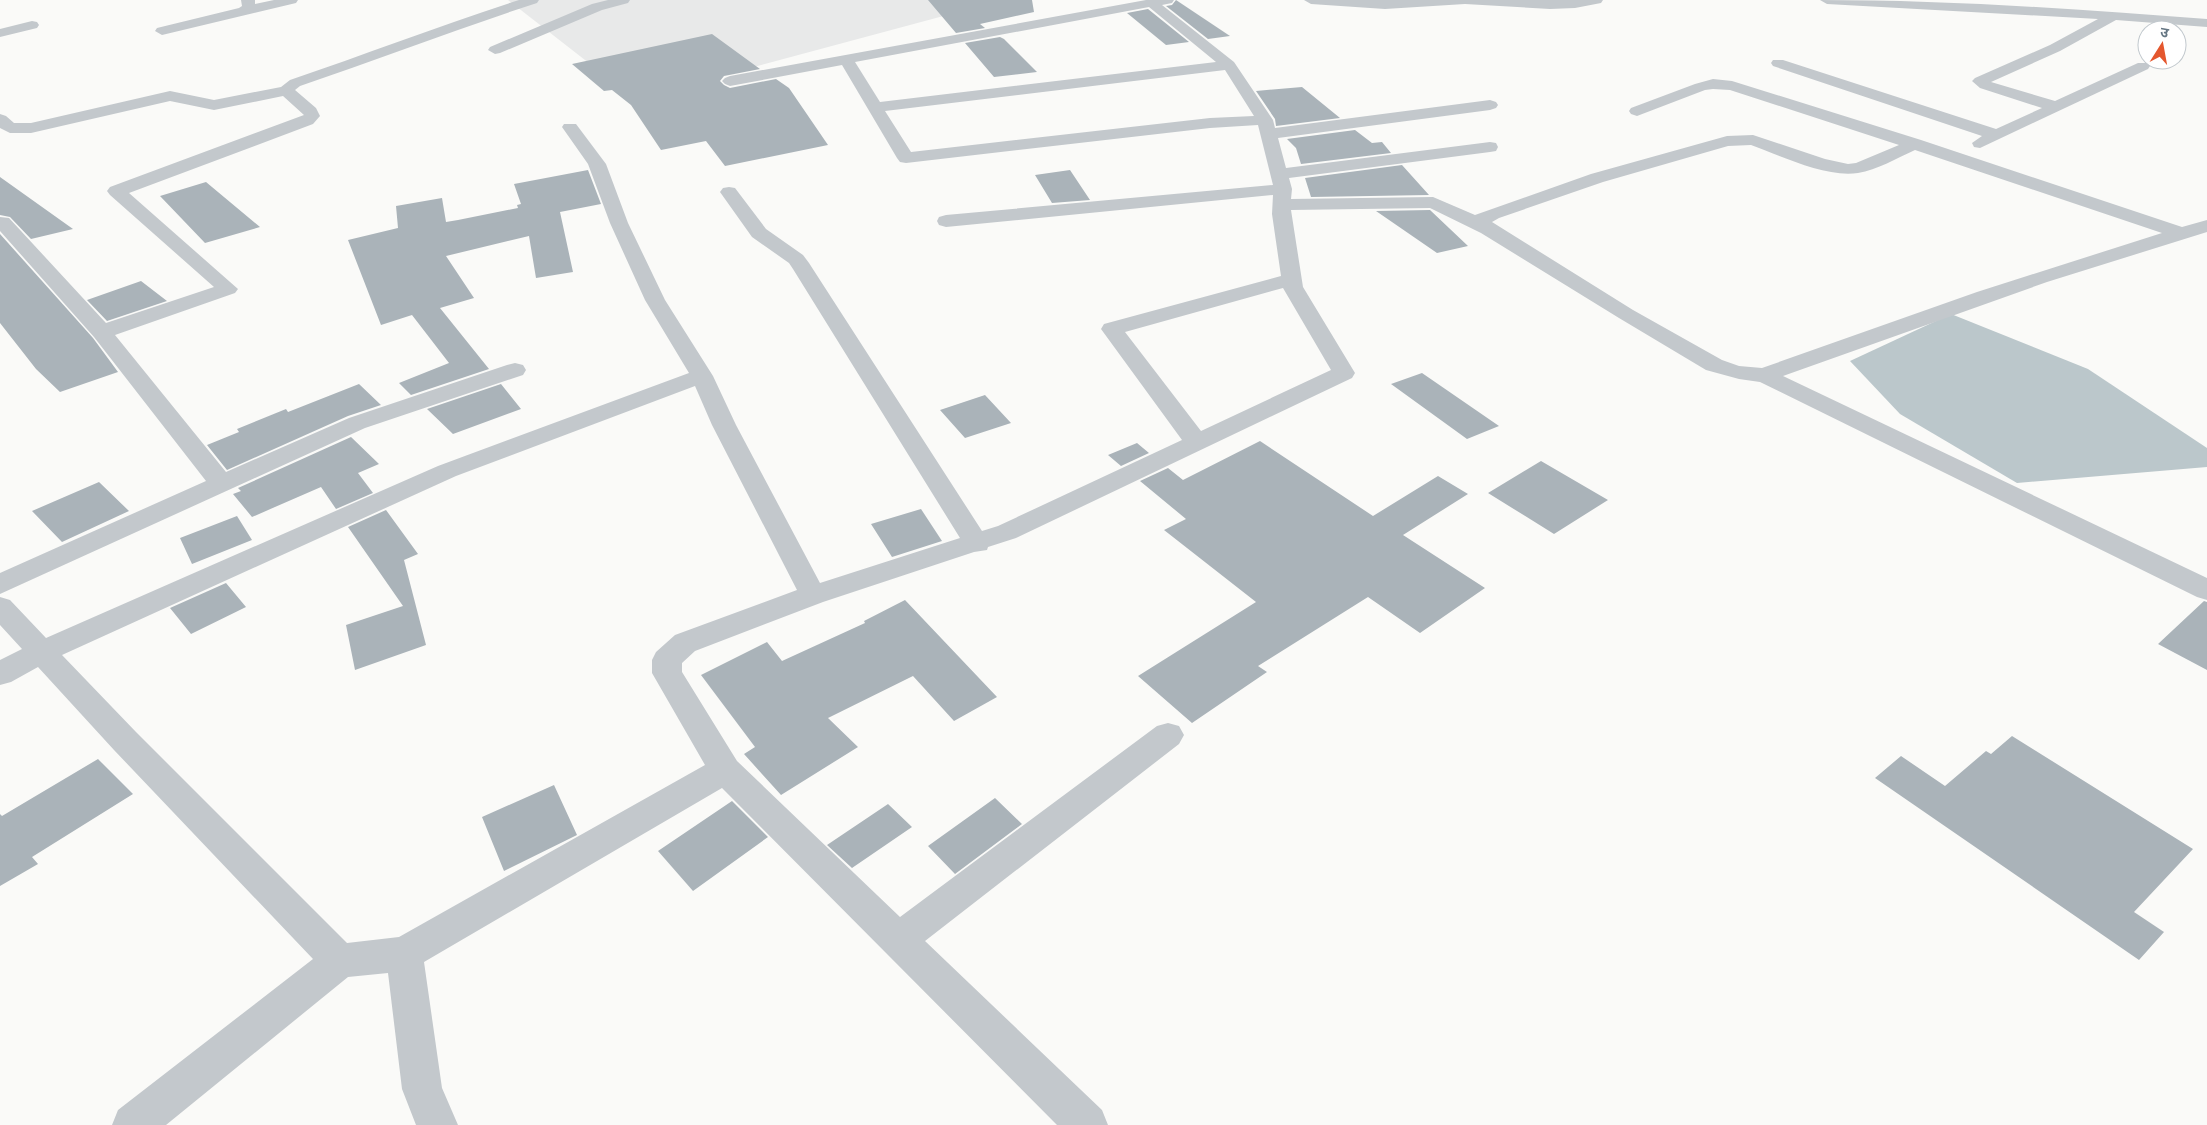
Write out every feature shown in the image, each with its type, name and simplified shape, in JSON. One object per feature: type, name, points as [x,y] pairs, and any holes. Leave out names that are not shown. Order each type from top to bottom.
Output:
[{"type":"street","points":[[162,31],[246,5],[291,0]]},
{"type":"street","points":[[495,50],[597,7],[623,0]]},
{"type":"street","points":[[1311,0],[1346,4],[1385,5],[1465,0],[1550,5],[1575,4],[1596,0]]},
{"type":"street","points":[[1827,0],[2114,9],[2187,22],[2206,23]]},
{"type":"street","points":[[0,119],[10,128],[31,128],[170,96],[181,96],[204,104],[214,105],[286,91],[288,88],[309,78],[382,53],[520,1]]},
{"type":"street","points":[[730,81],[1160,2],[1229,65],[1266,127],[1281,189],[1281,214],[1293,287],[1344,373],[1007,532],[977,544],[813,595],[684,643],[667,660],[667,674],[725,770],[1088,1125]]},
{"type":"street","points":[[2057,107],[1985,85],[1980,81],[2055,48],[2114,9]]},
{"type":"street","points":[[0,33],[32,25]]},
{"type":"street","points":[[847,60],[906,158],[1210,123],[1266,127],[1490,105]]},
{"type":"street","points":[[1778,64],[1997,135]]},
{"type":"street","points":[[875,107],[1229,65]]},
{"type":"street","points":[[1952,156],[2137,68]]},
{"type":"street","points":[[1637,111],[1700,86],[1713,84],[1732,86],[1952,156],[2180,233]]},
{"type":"street","points":[[102,332],[228,289],[116,191],[308,121],[312,116],[310,111],[286,91]]},
{"type":"street","points":[[570,127],[597,164],[619,223],[655,300],[702,376],[724,425],[813,595]]},
{"type":"street","points":[[1488,229],[1483,223],[1482,218],[1492,214],[1597,178],[1727,141],[1753,140],[1821,164],[1848,169],[1859,168],[1915,144]]},
{"type":"street","points":[[946,221],[1281,189],[1490,148]]},
{"type":"street","points":[[1281,189],[1433,202],[1488,229],[1626,314],[1714,364],[1729,371],[1749,375],[1764,375],[1917,318],[2126,249],[2207,226]]},
{"type":"street","points":[[729,192],[759,233],[796,259],[802,267],[977,544]]},
{"type":"street","points":[[2,222],[102,332],[221,483]]},
{"type":"street","points":[[1197,443],[1112,329],[1292,279]]},
{"type":"street","points":[[0,584],[357,423],[515,370]]},
{"type":"street","points":[[1764,375],[2207,590]]},
{"type":"street","points":[[0,674],[41,652],[447,471],[702,376]]},
{"type":"street","points":[[0,607],[125,741],[340,961]]},
{"type":"street","points":[[899,939],[1168,734]]},
{"type":"street","points":[[133,1125],[340,961],[404,954],[725,770]]},
{"type":"street","points":[[404,954],[422,1089],[437,1125]]},
{"type":"shaded area","points":[[508,0],[1003,0],[635,99]]},
{"type":"shaded area","points":[[1951,314],[2088,369],[2207,448],[2207,467],[2017,483],[1900,414],[1850,361]]},
{"type":"building","points":[[928,0],[1032,0],[1034,12],[980,24],[985,28],[956,33]]},
{"type":"building","points":[[1176,0],[1230,36],[1208,39],[1166,6],[1172,5]]},
{"type":"building","points":[[1148,9],[1189,42],[1166,45],[1127,13]]},
{"type":"building","points":[[712,34],[760,69],[724,76],[720,81],[724,85],[730,88],[776,79],[789,88],[828,145],[725,166],[706,141],[661,150],[631,105],[612,90],[604,91],[572,64]]},
{"type":"building","points":[[1000,37],[1037,72],[994,77],[965,43]]},
{"type":"building","points":[[1302,87],[1340,118],[1276,126],[1275,119],[1256,91]]},
{"type":"building","points":[[1355,130],[1372,143],[1382,142],[1391,153],[1301,164],[1296,148],[1287,139]]},
{"type":"building","points":[[1402,165],[1429,195],[1311,197],[1305,178]]},
{"type":"building","points":[[588,170],[601,204],[560,212],[573,272],[536,278],[529,236],[446,256],[474,298],[440,308],[489,369],[411,395],[399,383],[449,363],[412,315],[381,325],[348,240],[398,228],[396,206],[442,198],[446,222],[458,220],[518,208],[517,205],[521,204],[514,184]]},
{"type":"building","points":[[1070,170],[1090,200],[1052,203],[1035,175]]},
{"type":"building","points":[[0,177],[73,229],[31,239],[10,217],[0,215]]},
{"type":"building","points":[[206,182],[260,227],[205,243],[160,196]]},
{"type":"building","points":[[1430,210],[1468,246],[1437,253],[1376,211]]},
{"type":"building","points":[[0,234],[93,338],[118,372],[60,392],[36,369],[0,323]]},
{"type":"building","points":[[141,281],[167,301],[107,321],[87,300]]},
{"type":"building","points":[[1422,373],[1499,426],[1467,439],[1391,384]]},
{"type":"building","points":[[359,384],[381,405],[348,416],[227,470],[207,445],[239,432],[237,429],[286,409],[288,412]]},
{"type":"building","points":[[501,384],[521,409],[453,434],[427,409]]},
{"type":"building","points":[[985,395],[1011,423],[965,438],[940,410]]},
{"type":"building","points":[[351,437],[379,464],[358,473],[373,493],[336,509],[321,487],[252,517],[233,494],[241,491],[238,488]]},
{"type":"building","points":[[1260,441],[1373,516],[1438,476],[1468,494],[1403,535],[1485,588],[1420,633],[1368,597],[1258,666],[1267,672],[1192,723],[1138,676],[1256,602],[1164,530],[1186,519],[1140,481],[1168,468],[1183,480]]},
{"type":"building","points":[[1137,443],[1149,453],[1121,466],[1108,455]]},
{"type":"building","points":[[1541,461],[1608,500],[1554,534],[1488,493]]},
{"type":"building","points":[[99,482],[129,511],[62,542],[32,511]]},
{"type":"building","points":[[921,509],[942,541],[892,557],[871,524]]},
{"type":"building","points":[[386,510],[418,554],[404,560],[426,645],[355,670],[346,625],[403,606],[348,527]]},
{"type":"building","points":[[237,516],[252,540],[192,564],[180,538]]},
{"type":"building","points":[[226,583],[246,607],[191,634],[170,608]]},
{"type":"building","points":[[905,600],[997,697],[954,721],[913,676],[828,718],[858,747],[781,795],[744,754],[755,747],[701,675],[767,642],[782,661],[865,623],[864,621]]},
{"type":"building","points":[[2204,601],[2207,602],[2207,670],[2158,644]]},
{"type":"building","points":[[2012,736],[2193,849],[2134,912],[2164,932],[2139,960],[1875,778],[1901,756],[1945,786],[1986,751],[1991,754]]},
{"type":"building","points":[[98,759],[133,794],[32,857],[38,864],[0,886],[0,814],[2,816]]},
{"type":"building","points":[[554,785],[577,835],[504,871],[482,817]]},
{"type":"building","points":[[995,798],[1022,824],[955,874],[928,846]]},
{"type":"building","points":[[732,801],[768,837],[693,891],[658,851]]},
{"type":"building","points":[[888,804],[912,827],[852,868],[827,845]]}]
